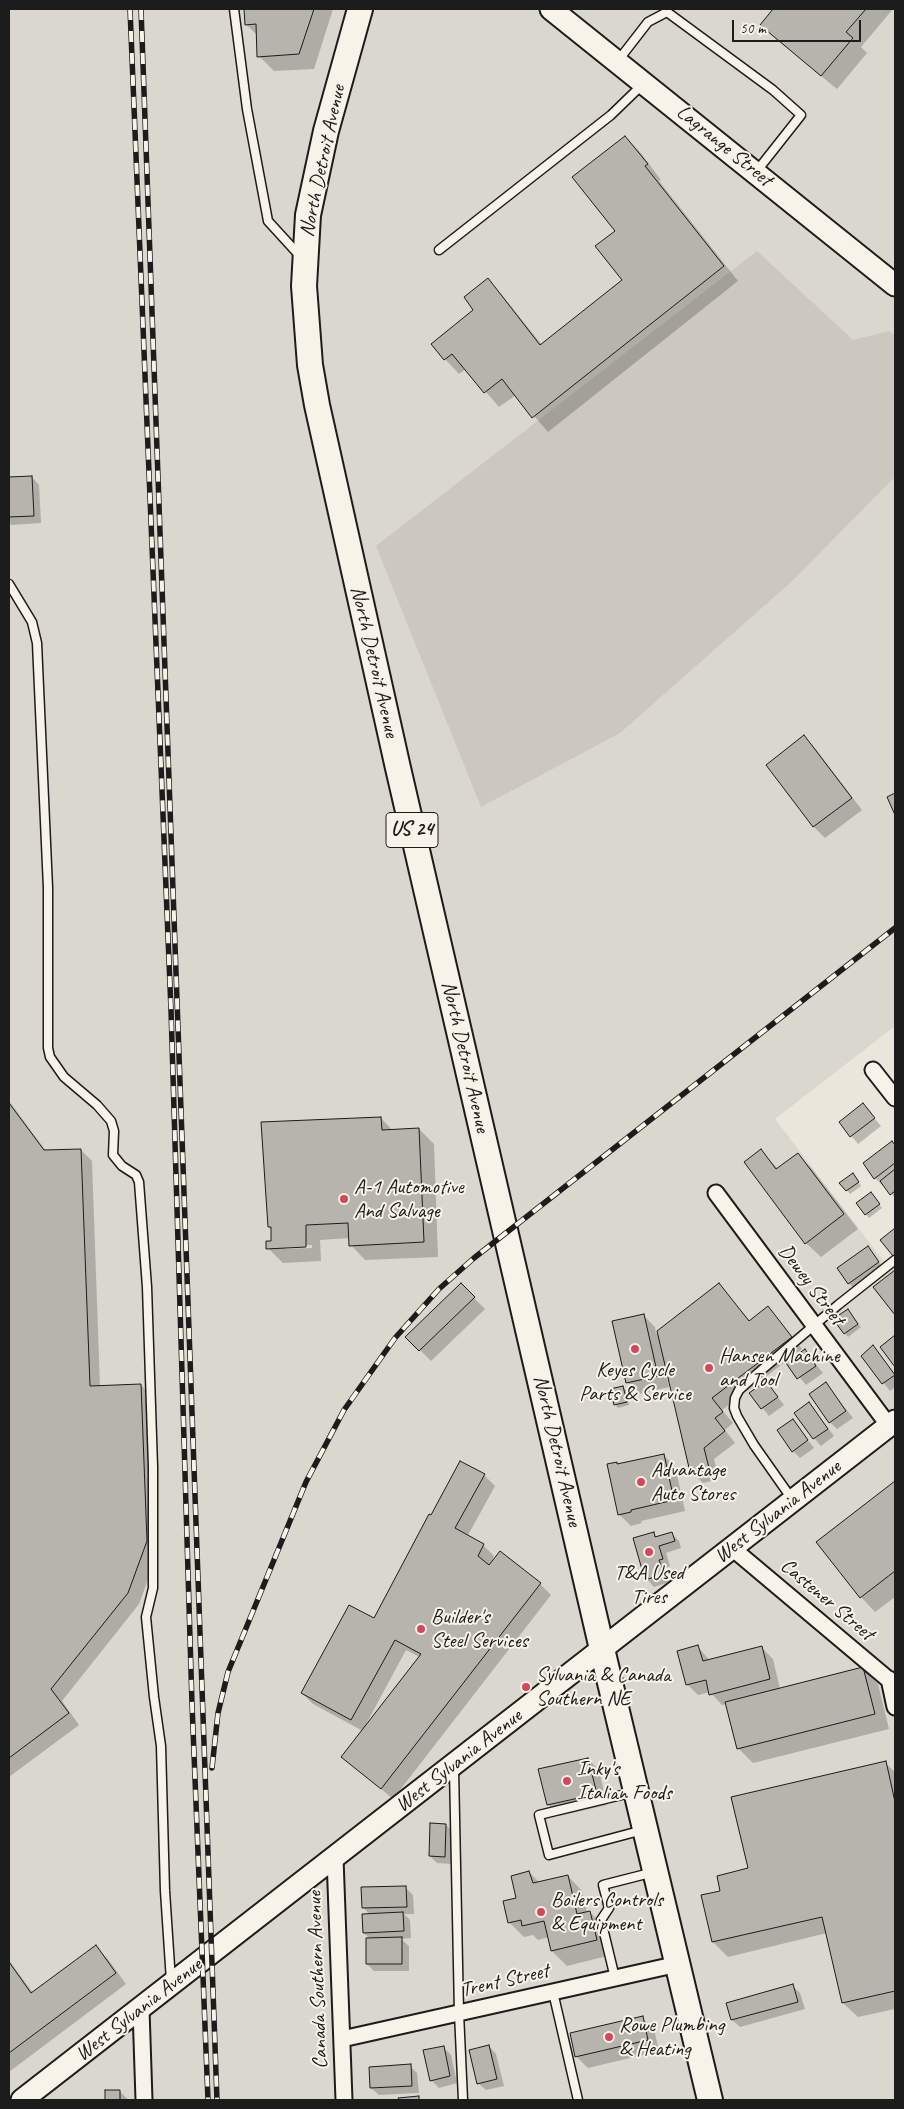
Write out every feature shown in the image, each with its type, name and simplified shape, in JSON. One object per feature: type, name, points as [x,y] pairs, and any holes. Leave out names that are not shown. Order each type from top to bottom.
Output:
[{"type":"main road","name":"North Detroit Avenue","points":[[360,9],[326,131],[308,215],[304,261],[307,335],[317,405],[398,768],[602,1648],[710,2100]]},
{"type":"main road","name":"Lagrange Street","points":[[551,9],[895,285]]},
{"type":"main road","name":"West Sylvania Avenue","points":[[22,2100],[892,1424]]},
{"type":"street","points":[[873,1070],[895,1098]]},
{"type":"street","name":"Dewey Street","points":[[716,1193],[815,1326],[892,1424]]},
{"type":"street","name":"Castener Street","points":[[732,1548],[892,1682]]},
{"type":"street","points":[[892,1682],[895,1707]]},
{"type":"street","name":"Canada Southern Avenue","points":[[335,1858],[344,2100]]},
{"type":"street","name":"Trent Street","points":[[342,2039],[678,1964]]},
{"type":"street","points":[[140,2009],[144,2100]]},
{"type":"lane","points":[[234,9],[247,109],[268,221],[304,261]]},
{"type":"lane","points":[[617,62],[648,22],[667,12],[773,90],[801,115],[756,172]]},
{"type":"lane","points":[[439,250],[611,115],[644,83]]},
{"type":"lane","points":[[9,584],[32,622],[37,643],[48,888],[48,1048],[50,1057],[64,1077],[97,1104],[111,1122],[114,1131],[113,1155],[119,1164],[136,1175],[139,1182],[147,1287],[153,1467],[153,1588],[146,1617],[154,1697],[162,1746],[165,1891],[172,1985]]},
{"type":"lane","points":[[793,1501],[754,1445],[737,1416],[734,1408],[735,1398],[739,1390],[758,1373],[838,1305],[895,1260]]},
{"type":"lane","points":[[454,1764],[459,2013],[463,2100]]},
{"type":"lane","points":[[636,1791],[539,1815],[549,1855],[646,1830]]},
{"type":"lane","points":[[615,1978],[601,1920],[609,1908],[603,1885],[656,1871]]},
{"type":"lane","points":[[554,1992],[578,2100]]},
{"type":"shaded area","points":[[9,9],[895,9],[895,1026],[775,1119],[886,1264],[895,1257],[895,2100],[9,2100]]},
{"type":"shaded area","points":[[757,251],[853,340],[889,331],[895,335],[895,477],[790,583],[620,733],[481,807],[376,546]]},
{"type":"building","points":[[244,9],[314,9],[299,54],[257,57],[256,24],[245,25]]},
{"type":"building","points":[[773,9],[866,9],[846,32],[853,38],[821,76],[760,25]]},
{"type":"building","points":[[625,136],[648,164],[645,166],[724,266],[532,418],[502,379],[484,393],[452,354],[444,360],[431,344],[473,310],[464,297],[488,278],[540,345],[622,280],[595,246],[615,231],[572,177]]},
{"type":"building","points":[[32,476],[34,516],[9,517],[9,477]]},
{"type":"building","points":[[804,735],[852,798],[813,827],[766,765]]},
{"type":"building","points":[[895,793],[895,815],[887,797]]},
{"type":"building","points":[[9,1103],[44,1150],[81,1149],[90,1386],[141,1384],[147,1541],[128,1593],[51,1689],[69,1713],[9,1758]]},
{"type":"building","points":[[863,1103],[875,1118],[850,1137],[839,1122]]},
{"type":"building","name":"A-1 Automotive And Salvage","points":[[381,1117],[382,1130],[419,1128],[424,1242],[349,1246],[348,1223],[306,1225],[306,1247],[266,1249],[266,1241],[271,1241],[271,1227],[268,1227],[261,1122]]},
{"type":"building","points":[[892,1141],[895,1145],[895,1163],[874,1179],[863,1163]]},
{"type":"building","points":[[761,1149],[776,1169],[798,1153],[844,1214],[805,1244],[744,1162]]},
{"type":"building","points":[[895,1169],[895,1191],[890,1195],[880,1181]]},
{"type":"building","points":[[853,1173],[859,1182],[846,1191],[839,1183]]},
{"type":"building","points":[[871,1192],[880,1204],[865,1215],[856,1203]]},
{"type":"building","points":[[895,1228],[895,1254],[893,1256],[880,1240]]},
{"type":"building","points":[[868,1246],[879,1262],[848,1284],[837,1268]]},
{"type":"building","points":[[895,1270],[895,1315],[873,1287]]},
{"type":"building","points":[[461,1283],[475,1297],[419,1351],[405,1337]]},
{"type":"building","name":"Hansen Machine and Tool","points":[[719,1283],[749,1321],[768,1306],[792,1337],[712,1398],[723,1412],[715,1418],[725,1431],[704,1448],[709,1468],[690,1472],[657,1331]]},
{"type":"building","points":[[848,1309],[858,1324],[844,1334],[833,1319]]},
{"type":"building","name":"Keyes Cycle Parts & Service","points":[[644,1314],[658,1376],[626,1383],[612,1321]]},
{"type":"building","points":[[895,1335],[895,1367],[880,1347]]},
{"type":"building","points":[[873,1345],[895,1375],[882,1384],[861,1356]]},
{"type":"building","points":[[805,1349],[816,1366],[797,1379],[786,1363]]},
{"type":"building","points":[[766,1381],[778,1397],[761,1409],[749,1393]]},
{"type":"building","points":[[826,1382],[846,1411],[829,1423],[809,1394]]},
{"type":"building","points":[[623,1386],[627,1402],[614,1405],[610,1389]]},
{"type":"building","points":[[809,1402],[828,1429],[813,1439],[794,1413]]},
{"type":"building","points":[[793,1419],[808,1440],[792,1452],[777,1430]]},
{"type":"building","name":"Advantage Auto Stores","points":[[664,1454],[674,1500],[618,1515],[607,1464],[617,1462],[617,1464]]},
{"type":"building","name":"Builder's Steel Services","points":[[460,1461],[485,1474],[455,1528],[484,1544],[478,1556],[489,1565],[500,1551],[541,1583],[381,1789],[341,1757],[421,1654],[395,1640],[351,1720],[301,1693],[349,1605],[374,1618],[429,1514],[431,1515]]},
{"type":"building","points":[[895,1481],[895,1571],[860,1598],[816,1542]]},
{"type":"building","name":"T&A Used Tires","points":[[654,1532],[655,1537],[672,1532],[675,1541],[659,1546],[663,1559],[659,1560],[664,1574],[645,1580],[633,1538]]},
{"type":"building","points":[[698,1645],[703,1661],[762,1646],[770,1679],[709,1695],[706,1680],[686,1685],[677,1651]]},
{"type":"building","points":[[863,1667],[875,1714],[737,1749],[725,1702]]},
{"type":"building","name":"Inky's Italian Foods","points":[[588,1758],[597,1794],[547,1805],[538,1769]]},
{"type":"building","points":[[886,1761],[895,1802],[895,1991],[842,2003],[822,1917],[712,1942],[701,1895],[720,1891],[717,1876],[748,1868],[731,1797]]},
{"type":"building","points":[[430,1823],[446,1824],[445,1857],[429,1856]]},
{"type":"building","name":"Boilers Controls & Equipment","points":[[529,1871],[533,1883],[568,1875],[577,1914],[590,1911],[597,1940],[551,1951],[544,1921],[522,1926],[521,1920],[508,1923],[503,1901],[516,1898],[511,1876]]},
{"type":"building","points":[[406,1886],[407,1907],[362,1908],[361,1887]]},
{"type":"building","points":[[403,1912],[404,1931],[363,1933],[362,1914]]},
{"type":"building","points":[[402,1937],[402,1964],[366,1964],[366,1938]]},
{"type":"building","points":[[96,1945],[116,1973],[9,2053],[9,1962],[31,1993]]},
{"type":"building","points":[[793,1984],[798,2002],[731,2020],[726,2003]]},
{"type":"building","name":"Rowe Plumbing & Heating","points":[[643,2016],[648,2040],[575,2057],[570,2033]]},
{"type":"building","points":[[489,2045],[497,2079],[477,2084],[469,2050]]},
{"type":"building","points":[[444,2046],[450,2076],[430,2081],[423,2050]]},
{"type":"building","points":[[411,2064],[412,2086],[370,2088],[369,2067]]},
{"type":"building","points":[[105,2090],[120,2090],[120,2100],[105,2100]]},
{"type":"building","points":[[419,2096],[419,2100],[399,2100],[398,2098]]},
{"type":"railway","points":[[130,9],[171,1010],[192,1704],[208,2100]]},
{"type":"railway","points":[[141,9],[217,2100]]},
{"type":"railway","points":[[212,1768],[218,1713],[228,1672],[306,1482],[344,1410],[395,1338],[439,1289],[474,1258],[895,928]]},
{"type":"place","name":"A-1 Automotive And Salvage","points":[[344,1199]]},
{"type":"place","name":"Keyes Cycle Parts & Service","points":[[635,1349]]},
{"type":"place","name":"Hansen Machine and Tool","points":[[709,1368]]},
{"type":"place","name":"Advantage Auto Stores","points":[[641,1482]]},
{"type":"place","name":"T&A Used Tires","points":[[649,1552]]},
{"type":"place","name":"Builder's Steel Services","points":[[421,1629]]},
{"type":"place","name":"Sylvania & Canada Southern NE","points":[[526,1687]]},
{"type":"place","name":"Inky's Italian Foods","points":[[567,1781]]},
{"type":"place","name":"Boilers Controls & Equipment","points":[[541,1912]]},
{"type":"place","name":"Rowe Plumbing & Heating","points":[[609,2037]]}]
